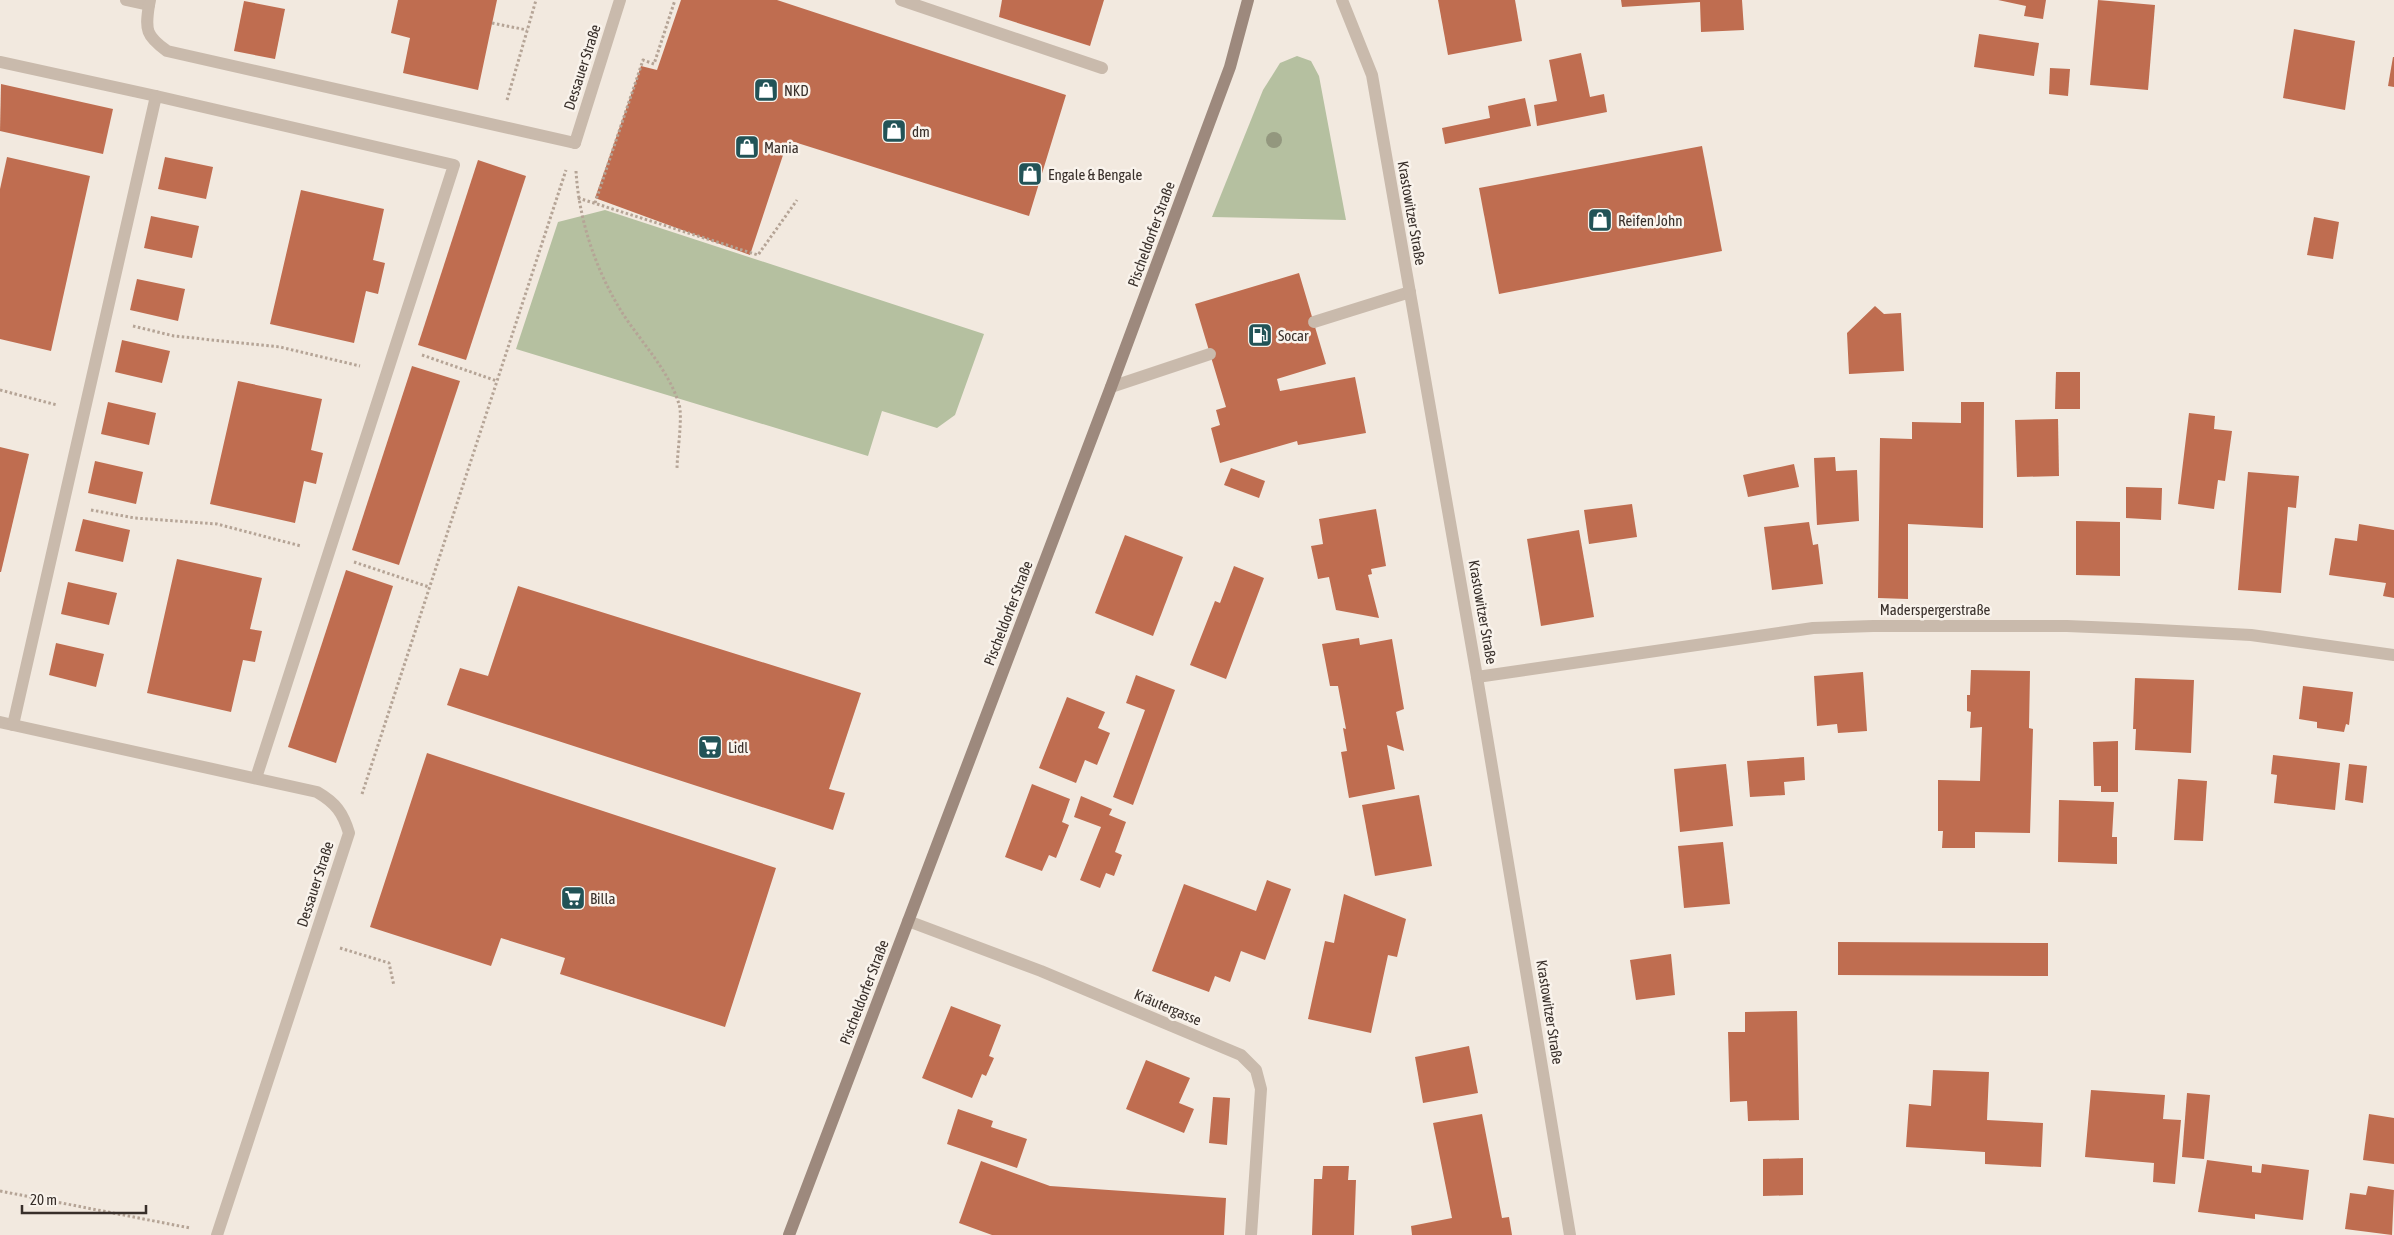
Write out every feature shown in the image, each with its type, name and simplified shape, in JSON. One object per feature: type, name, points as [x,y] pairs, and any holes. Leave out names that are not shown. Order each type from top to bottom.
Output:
[{"type":"main road","name":"Pischeldorfer Straße","points":[[789,1235],[1230,68],[1248,0]]},
{"type":"street","points":[[126,0],[150,2],[146,24],[152,40],[167,51],[575,143]]},
{"type":"street","name":"Dessauer Straße","points":[[575,143],[620,0]]},
{"type":"street","points":[[901,0],[1102,68]]},
{"type":"street","name":"Krastowitzer Straße","points":[[1342,0],[1372,75],[1477,677],[1570,1235]]},
{"type":"street","points":[[1,62],[454,165],[256,778]]},
{"type":"street","points":[[13,725],[156,96]]},
{"type":"street","points":[[1314,322],[1410,292]]},
{"type":"street","points":[[1111,387],[1210,354]]},
{"type":"street","name":"Maderspergerstraße","points":[[1477,677],[1813,628],[1872,626],[2067,626],[2167,630],[2251,635],[2394,655]]},
{"type":"street","name":"Dessauer Straße","points":[[0,722],[318,792],[334,802],[344,816],[349,833],[217,1234]]},
{"type":"street","name":"Kräutergasse","points":[[908,922],[1041,972],[1241,1055],[1256,1070],[1261,1089],[1251,1235]]},
{"type":"path","points":[[500,126],[536,0]]},
{"type":"path","points":[[595,203],[642,60],[654,64],[675,0]]},
{"type":"path","points":[[492,23],[527,30]]},
{"type":"path","points":[[575,143],[578,198],[594,258],[622,312],[666,378],[680,406],[677,469]]},
{"type":"path","points":[[349,833],[575,143]]},
{"type":"path","points":[[578,198],[758,256],[798,200]]},
{"type":"path","points":[[105,319],[174,336],[280,347],[387,372]]},
{"type":"path","points":[[395,346],[497,381]]},
{"type":"path","points":[[0,390],[84,413]]},
{"type":"path","points":[[63,505],[135,518],[217,524],[328,553],[429,587]]},
{"type":"path","points":[[314,941],[388,963],[394,986]]},
{"type":"path","points":[[0,1192],[217,1234]]},
{"type":"green space","points":[[1297,56],[1311,61],[1319,76],[1346,220],[1212,217],[1263,90],[1280,63]]},
{"type":"green space","points":[[605,210],[984,334],[955,415],[937,428],[882,411],[868,456],[516,349],[558,222]]},
{"type":"building","points":[[398,0],[497,0],[478,90],[403,73],[410,38],[391,33]]},
{"type":"building","points":[[681,0],[777,0],[1066,95],[1029,216],[788,140],[750,255],[595,198],[641,66],[657,70]]},
{"type":"building","points":[[1002,0],[1104,0],[1090,46],[999,17]]},
{"type":"building","points":[[1438,0],[1515,0],[1522,41],[1448,55]]},
{"type":"building","points":[[1621,0],[1742,0],[1744,30],[1701,32],[1700,2],[1622,7]]},
{"type":"building","points":[[1998,0],[2046,0],[2043,19],[2024,16],[2026,6]]},
{"type":"building","points":[[2098,0],[2155,5],[2148,90],[2090,85]]},
{"type":"building","points":[[244,1],[285,9],[275,59],[234,51]]},
{"type":"building","points":[[2294,29],[2355,41],[2345,110],[2283,98]]},
{"type":"building","points":[[1979,34],[2039,43],[2034,76],[1974,67]]},
{"type":"building","points":[[1581,53],[1590,97],[1604,94],[1607,112],[1537,126],[1534,105],[1557,101],[1549,60]]},
{"type":"building","points":[[2394,57],[2394,87],[2388,86]]},
{"type":"building","points":[[2050,68],[2070,69],[2068,96],[2049,94]]},
{"type":"building","points":[[1,84],[113,109],[103,154],[0,131]]},
{"type":"building","points":[[1525,98],[1531,126],[1445,144],[1442,128],[1490,118],[1488,106]]},
{"type":"building","name":"Reifen John","points":[[1702,146],[1722,251],[1499,294],[1479,188]]},
{"type":"building","points":[[7,157],[90,176],[51,351],[0,339],[0,189]]},
{"type":"building","points":[[165,157],[213,167],[206,199],[158,189]]},
{"type":"building","points":[[478,160],[526,176],[466,360],[418,345]]},
{"type":"building","points":[[301,190],[384,209],[373,260],[385,263],[378,294],[366,291],[354,343],[270,324]]},
{"type":"building","points":[[151,216],[199,226],[192,258],[144,248]]},
{"type":"building","points":[[2314,217],[2339,222],[2333,259],[2307,255]]},
{"type":"building","points":[[1299,273],[1326,364],[1277,379],[1280,391],[1355,377],[1366,433],[1298,445],[1297,441],[1220,463],[1211,428],[1220,425],[1216,410],[1226,407],[1195,304]]},
{"type":"building","points":[[137,279],[185,289],[178,321],[130,310]]},
{"type":"building","points":[[1875,306],[1884,314],[1901,313],[1904,371],[1849,374],[1847,333]]},
{"type":"building","points":[[122,340],[170,351],[162,383],[115,372]]},
{"type":"building","points":[[412,366],[460,381],[399,565],[352,550]]},
{"type":"building","points":[[2056,372],[2080,372],[2080,409],[2055,409]]},
{"type":"building","points":[[238,381],[322,399],[311,450],[323,453],[316,484],[304,481],[295,523],[210,504]]},
{"type":"building","points":[[108,402],[156,413],[149,445],[101,434]]},
{"type":"building","points":[[1961,402],[1984,402],[1983,528],[1908,524],[1908,599],[1878,598],[1880,438],[1912,439],[1912,422],[1961,423]]},
{"type":"building","points":[[2189,413],[2215,416],[2214,429],[2232,431],[2225,481],[2218,480],[2214,509],[2178,504]]},
{"type":"building","points":[[2058,419],[2059,476],[2017,477],[2015,420]]},
{"type":"building","points":[[0,447],[29,454],[1,572],[0,572]]},
{"type":"building","points":[[1835,457],[1836,471],[1857,470],[1859,521],[1817,525],[1814,458]]},
{"type":"building","points":[[95,461],[143,472],[136,504],[88,493]]},
{"type":"building","points":[[1794,464],[1799,487],[1748,497],[1743,475]]},
{"type":"building","points":[[1231,468],[1265,481],[1259,498],[1224,485]]},
{"type":"building","points":[[2248,472],[2299,476],[2296,508],[2288,507],[2281,593],[2238,590]]},
{"type":"building","points":[[2126,487],[2162,488],[2161,520],[2126,518]]},
{"type":"building","points":[[1632,504],[1637,537],[1589,544],[1584,510]]},
{"type":"building","points":[[1376,509],[1386,566],[1371,569],[1372,574],[1368,575],[1379,618],[1336,610],[1329,577],[1318,579],[1311,546],[1323,544],[1319,519]]},
{"type":"building","points":[[83,519],[130,530],[123,562],[75,551]]},
{"type":"building","points":[[2076,521],[2120,522],[2120,576],[2076,575]]},
{"type":"building","points":[[1809,522],[1813,545],[1818,544],[1823,584],[1772,590],[1764,527]]},
{"type":"building","points":[[2359,524],[2394,530],[2394,598],[2383,596],[2386,583],[2329,575],[2335,538],[2357,541]]},
{"type":"building","points":[[1579,530],[1594,617],[1541,626],[1527,539]]},
{"type":"building","points":[[1125,535],[1183,557],[1153,636],[1095,613]]},
{"type":"building","points":[[177,559],[262,578],[250,629],[262,631],[255,662],[243,660],[231,712],[147,693]]},
{"type":"building","points":[[1234,566],[1264,578],[1226,679],[1190,665],[1215,601],[1220,603]]},
{"type":"building","points":[[346,570],[393,586],[336,763],[288,747]]},
{"type":"building","points":[[68,582],[117,593],[109,625],[61,614]]},
{"type":"building","name":"Lidl","points":[[518,586],[861,693],[829,789],[845,793],[833,830],[447,705],[460,668],[488,676]]},
{"type":"building","points":[[1359,638],[1360,645],[1392,639],[1404,709],[1396,712],[1404,751],[1387,745],[1395,789],[1349,798],[1341,752],[1347,751],[1343,728],[1346,729],[1338,686],[1330,686],[1322,644]]},
{"type":"building","points":[[56,643],[104,654],[96,687],[49,675]]},
{"type":"building","points":[[1971,670],[2030,671],[2029,728],[2033,729],[2030,833],[1975,832],[1975,848],[1942,848],[1943,831],[1938,831],[1938,780],[1980,781],[1982,727],[1970,728],[1971,712],[1967,711],[1967,695],[1970,695]]},
{"type":"building","points":[[1863,672],[1867,731],[1838,733],[1837,724],[1817,726],[1814,676]]},
{"type":"building","points":[[1136,675],[1175,690],[1133,805],[1113,797],[1145,710],[1126,703]]},
{"type":"building","points":[[2135,678],[2194,680],[2191,753],[2135,750],[2136,729],[2133,729]]},
{"type":"building","points":[[2303,686],[2353,692],[2349,725],[2346,724],[2344,732],[2317,728],[2317,722],[2299,719]]},
{"type":"building","points":[[1067,697],[1105,712],[1098,728],[1110,733],[1097,765],[1085,760],[1076,783],[1039,768]]},
{"type":"building","points":[[2118,741],[2118,792],[2101,792],[2101,786],[2094,786],[2093,742]]},
{"type":"building","name":"Billa","points":[[427,753],[776,868],[725,1027],[560,974],[565,958],[501,938],[491,966],[370,927]]},
{"type":"building","points":[[2273,755],[2340,763],[2335,810],[2274,803],[2277,775],[2271,774]]},
{"type":"building","points":[[1804,757],[1805,780],[1784,782],[1785,795],[1750,797],[1747,761]]},
{"type":"building","points":[[1726,764],[1733,826],[1680,832],[1674,769]]},
{"type":"building","points":[[2349,764],[2367,766],[2363,803],[2345,800]]},
{"type":"building","points":[[2178,779],[2207,781],[2203,841],[2174,840]]},
{"type":"building","points":[[1032,784],[1070,799],[1062,822],[1069,825],[1056,858],[1049,855],[1042,871],[1005,857]]},
{"type":"building","points":[[1419,795],[1432,866],[1375,876],[1362,805]]},
{"type":"building","points":[[1081,796],[1112,809],[1109,815],[1126,822],[1115,852],[1122,855],[1114,876],[1106,873],[1100,888],[1080,880],[1101,827],[1074,817]]},
{"type":"building","points":[[2059,800],[2114,802],[2112,837],[2117,837],[2117,864],[2058,862]]},
{"type":"building","points":[[1723,842],[1730,904],[1684,908],[1678,846]]},
{"type":"building","points":[[1267,880],[1291,889],[1265,960],[1241,951],[1230,982],[1215,976],[1209,992],[1152,971],[1184,884],[1256,911]]},
{"type":"building","points":[[1344,894],[1406,919],[1397,957],[1388,955],[1371,1033],[1308,1019],[1325,941],[1334,943]]},
{"type":"building","points":[[1838,942],[2048,943],[2048,976],[1838,975]]},
{"type":"building","points":[[1671,954],[1675,995],[1636,1000],[1630,960]]},
{"type":"building","points":[[951,1006],[1001,1025],[989,1056],[994,1058],[986,1076],[982,1074],[972,1098],[922,1078]]},
{"type":"building","points":[[1797,1011],[1799,1120],[1748,1121],[1747,1101],[1730,1102],[1728,1032],[1745,1032],[1745,1012]]},
{"type":"building","points":[[1469,1046],[1478,1093],[1423,1103],[1415,1057]]},
{"type":"building","points":[[1146,1060],[1190,1078],[1179,1103],[1194,1109],[1184,1133],[1126,1109]]},
{"type":"building","points":[[1933,1070],[1989,1072],[1987,1120],[2043,1123],[2041,1167],[1985,1164],[1985,1152],[1906,1147],[1909,1104],[1931,1106]]},
{"type":"building","points":[[2091,1090],[2165,1095],[2163,1119],[2181,1120],[2175,1184],[2153,1182],[2154,1163],[2085,1157]]},
{"type":"building","points":[[2187,1093],[2210,1095],[2204,1159],[2182,1157]]},
{"type":"building","points":[[1213,1097],[1230,1098],[1227,1145],[1209,1143]]},
{"type":"building","points":[[958,1109],[993,1121],[991,1127],[1027,1139],[1017,1168],[947,1144]]},
{"type":"building","points":[[1482,1114],[1502,1218],[1509,1217],[1512,1235],[1412,1235],[1411,1226],[1452,1218],[1433,1123]]},
{"type":"building","points":[[2369,1114],[2394,1118],[2394,1164],[2363,1160]]},
{"type":"building","points":[[1803,1158],[1803,1195],[1763,1196],[1763,1159]]},
{"type":"building","points":[[2207,1160],[2252,1166],[2252,1172],[2261,1173],[2262,1164],[2309,1170],[2303,1220],[2255,1214],[2255,1219],[2198,1212]]},
{"type":"building","points":[[981,1161],[1050,1186],[1226,1198],[1224,1235],[992,1235],[959,1223]]},
{"type":"building","points":[[1323,1166],[1349,1166],[1348,1180],[1356,1180],[1354,1235],[1312,1235],[1314,1179],[1322,1179]]},
{"type":"building","points":[[2368,1186],[2394,1190],[2392,1235],[2345,1229],[2350,1193],[2366,1195]]},
{"type":"place","name":"NKD","points":[[766,90]]},
{"type":"place","name":"dm","points":[[894,131]]},
{"type":"place","name":"Mania","points":[[747,147]]},
{"type":"place","name":"Engale & Bengale","points":[[1030,174]]},
{"type":"place","name":"Reifen John","points":[[1600,220]]},
{"type":"place","name":"Socar","points":[[1260,335]]},
{"type":"place","name":"Lidl","points":[[710,747]]},
{"type":"place","name":"Billa","points":[[573,898]]}]
